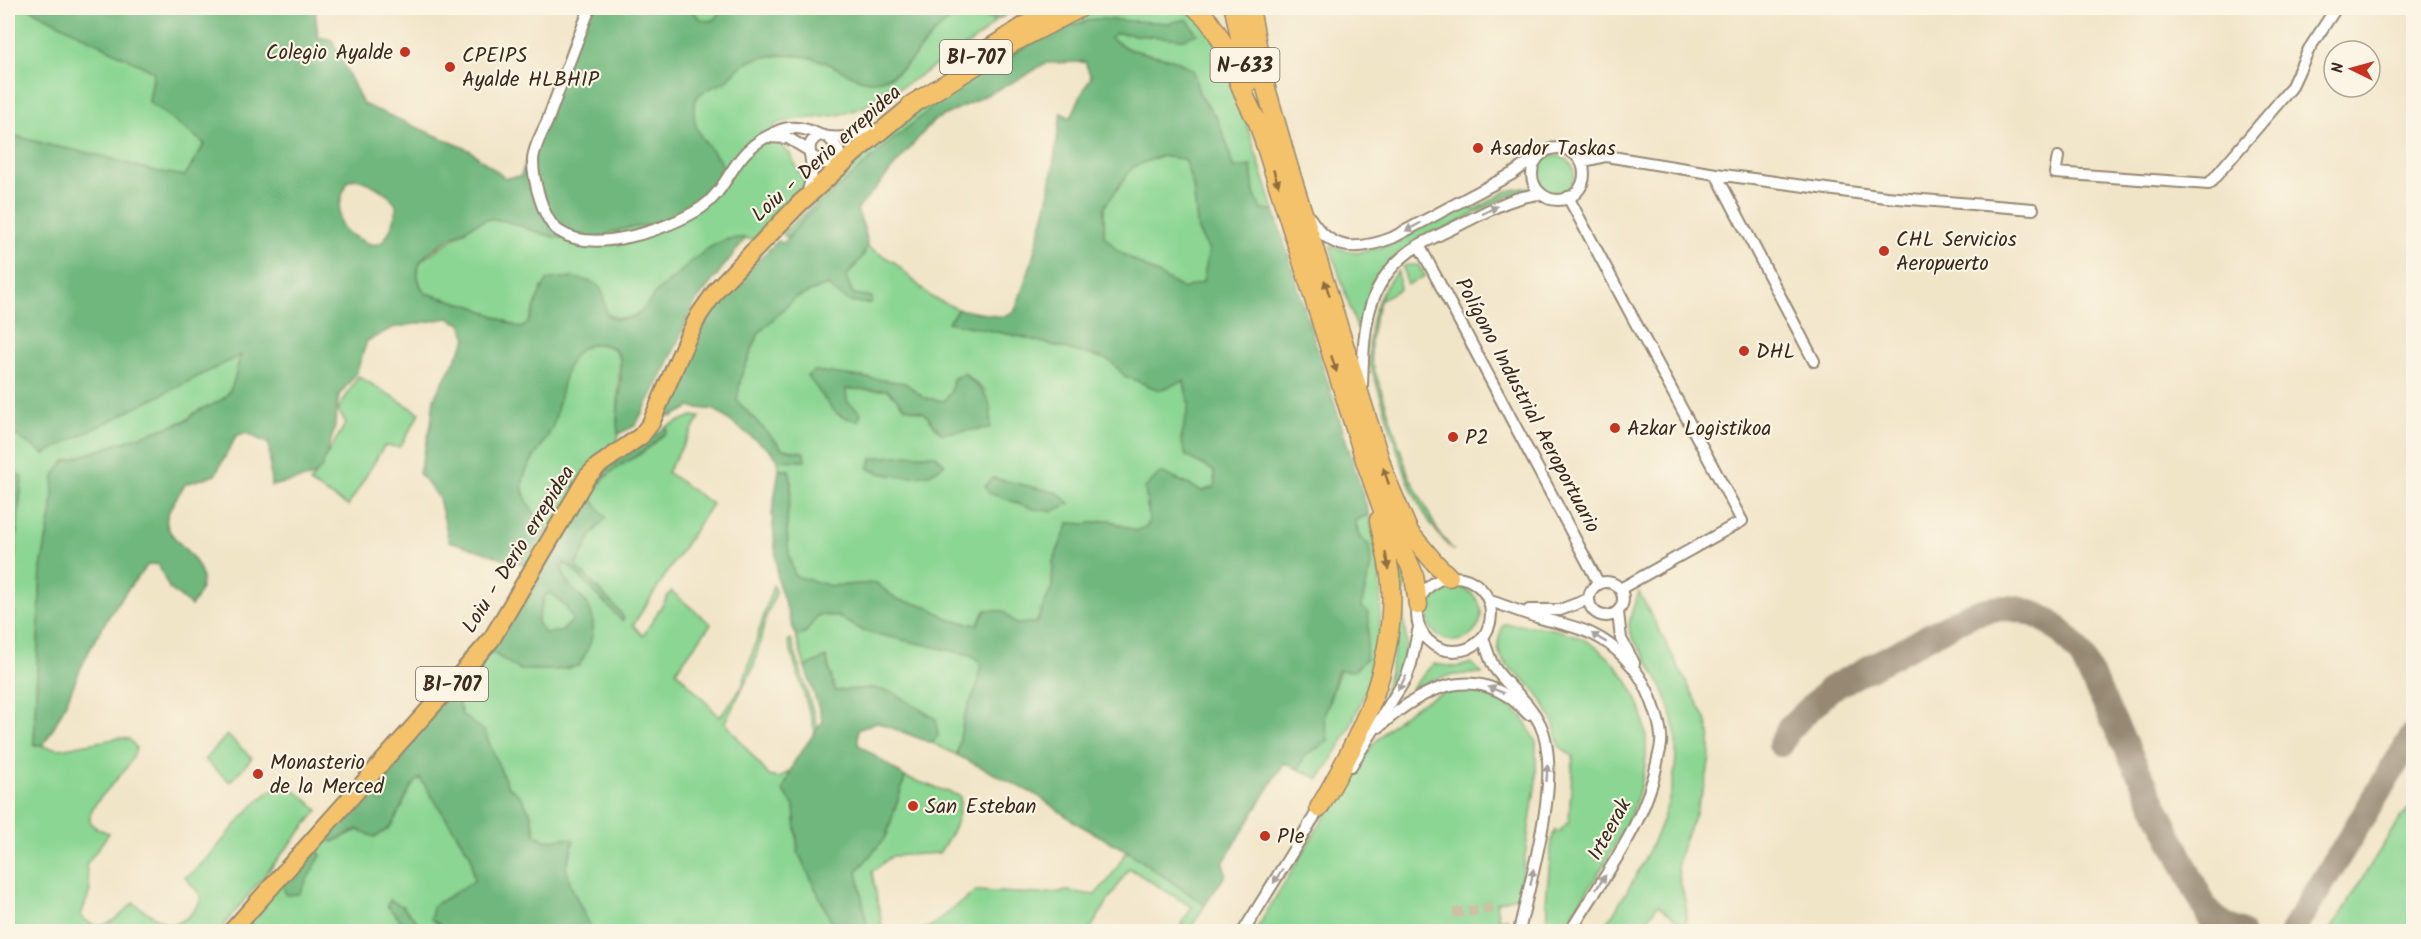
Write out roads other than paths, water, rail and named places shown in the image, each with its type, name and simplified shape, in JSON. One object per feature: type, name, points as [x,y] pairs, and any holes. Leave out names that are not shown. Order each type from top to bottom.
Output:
[{"type":"highway","points":[[911,105],[1014,42],[1080,8]]},
{"type":"highway","points":[[1196,8],[1210,21],[1221,38],[1248,106],[1266,119],[1300,202],[1385,476],[1402,518],[1421,548],[1449,577]]},
{"type":"highway","name":"N-633","points":[[1234,8],[1266,119]]},
{"type":"highway","name":"N-633","points":[[1251,8],[1266,119]]},
{"type":"highway","points":[[1266,119],[1366,463],[1390,530],[1409,563],[1418,605]]},
{"type":"highway","points":[[1319,808],[1370,711],[1388,642],[1391,583],[1366,463]]},
{"type":"main road","name":"Loiu - Derio errepidea","points":[[231,932],[492,640],[587,477],[598,466],[641,436],[651,423],[699,315],[718,288],[807,197],[888,124],[962,66],[1048,9]]},
{"type":"street","points":[[590,8],[533,159],[543,212],[558,231],[575,238],[590,240],[619,239],[674,222],[701,208],[716,196],[749,149],[768,137],[786,128],[807,129],[824,136],[839,149],[840,166],[822,162],[788,138],[768,137]]},
{"type":"street","points":[[2058,157],[2055,173],[2210,184],[2291,88],[2308,49],[2336,8]]},
{"type":"street","points":[[807,197],[812,171],[809,144],[824,136],[863,133],[888,124]]},
{"type":"street","points":[[1300,202],[1317,229],[1332,241],[1348,247],[1361,248],[1392,238],[1512,174],[1539,155],[1554,148],[1570,150],[1581,162],[1584,170],[1580,186],[1568,197],[1554,200],[1542,194],[1534,185],[1532,174],[1532,167],[1539,155]]},
{"type":"street","points":[[1581,162],[1606,156],[1716,174],[1886,196],[2033,210]]},
{"type":"street","points":[[1716,174],[1814,361]]},
{"type":"street","points":[[1361,395],[1365,329],[1373,296],[1391,268],[1419,245],[1512,198],[1542,194]]},
{"type":"street","points":[[1568,197],[1742,521],[1620,589]]},
{"type":"street","name":"Polígono Industrial Aeroportuario","points":[[1419,245],[1599,584]]},
{"type":"street","points":[[1243,932],[1319,808],[1341,781],[1406,678],[1419,627],[1418,605],[1421,596],[1433,583],[1449,577],[1468,579],[1484,591],[1488,600],[1490,619],[1483,637],[1467,648],[1448,651],[1431,643],[1419,627]]},
{"type":"street","points":[[1618,612],[1612,616],[1599,615],[1591,606],[1589,599],[1594,588],[1599,584],[1610,583],[1620,589],[1623,601],[1618,612],[1621,639],[1644,682]]},
{"type":"street","points":[[1516,610],[1560,610],[1589,599]]},
{"type":"street","points":[[1488,600],[1593,634],[1614,649],[1644,682]]},
{"type":"street","points":[[1483,637],[1495,668],[1525,700],[1541,726],[1548,754],[1542,821],[1519,932]]},
{"type":"street","name":"Irteerak","points":[[1570,932],[1636,825],[1655,777],[1662,737],[1658,717],[1644,682]]},
{"type":"street","points":[[1370,736],[1412,700],[1426,692],[1458,685],[1482,685],[1509,696],[1541,726]]},
{"type":"tunnel","points":[[1453,913],[1497,908]]},
{"type":"place","name":"Colegio Ayalde","points":[[405,52]]},
{"type":"place","name":"CPEIPS Ayalde HLBHIP","points":[[450,67]]},
{"type":"place","name":"Asador Taskas","points":[[1478,148]]},
{"type":"place","name":"CHL Servicios Aeropuerto","points":[[1884,251]]},
{"type":"place","name":"DHL","points":[[1744,351]]},
{"type":"place","name":"Azkar Logistikoa","points":[[1615,428]]},
{"type":"place","name":"P2","points":[[1453,437]]},
{"type":"place","name":"Monasterio de la Merced","points":[[258,774]]},
{"type":"place","name":"San Esteban","points":[[913,806]]},
{"type":"place","name":"P1e","points":[[1265,836]]}]
